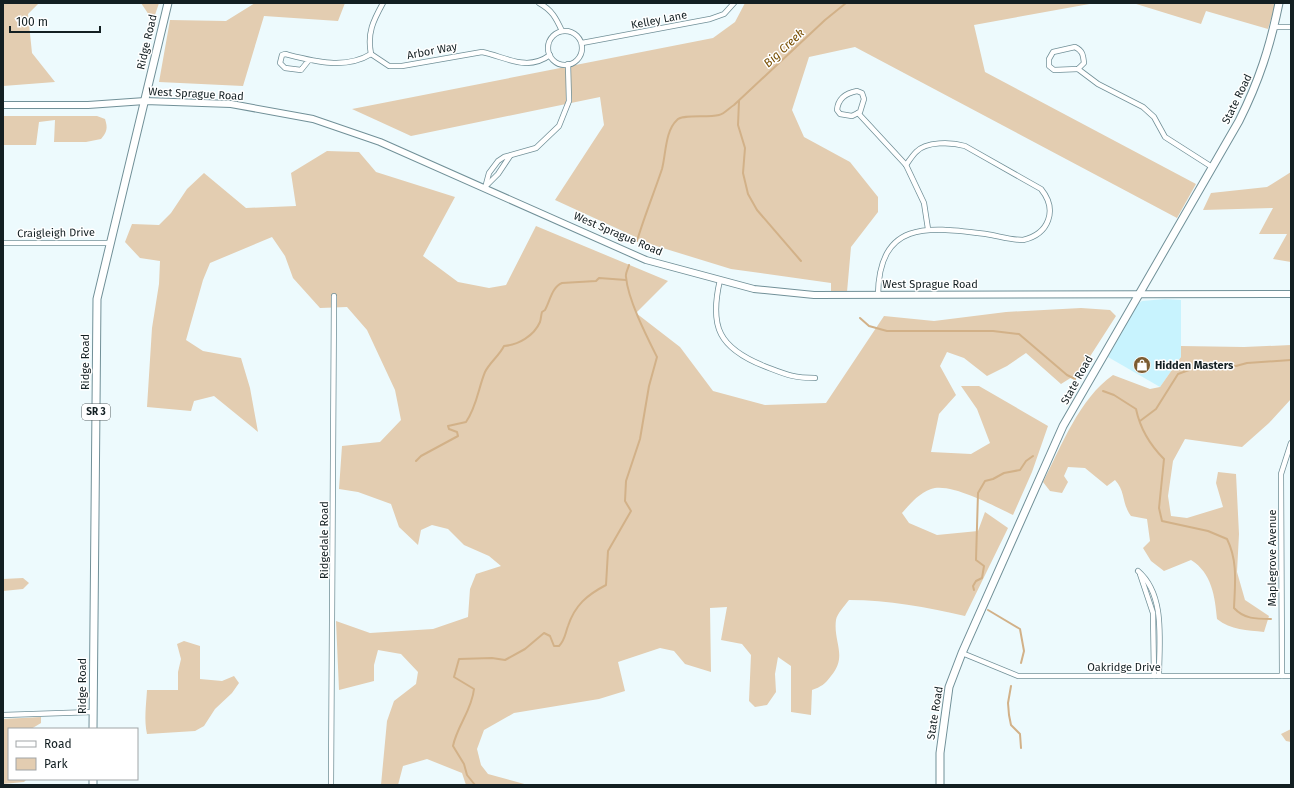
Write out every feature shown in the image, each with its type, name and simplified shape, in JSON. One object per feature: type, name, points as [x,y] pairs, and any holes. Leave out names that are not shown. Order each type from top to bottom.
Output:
[{"type":"main road","name":"Ridge Road","points":[[93,728],[96,299],[168,3]]},
{"type":"main road","name":"State Road","points":[[940,785],[940,753],[949,688],[962,653],[1063,426],[1250,99],[1266,60],[1279,3]]},
{"type":"street","points":[[309,60],[301,70],[285,68],[280,63],[282,55],[286,54],[309,60],[333,63],[352,63],[371,54],[369,32],[383,3]]},
{"type":"street","points":[[539,3],[547,7],[555,15],[562,31]]},
{"type":"street","name":"Kelley Lane","points":[[582,43],[710,19],[724,14],[734,3]]},
{"type":"street","points":[[1274,27],[1291,27]]},
{"type":"street","points":[[562,31],[572,32],[580,39],[582,43],[581,54],[574,62],[568,64],[558,63],[550,55],[548,45],[550,40],[557,33],[562,31]]},
{"type":"street","points":[[1078,69],[1084,63],[1083,55],[1080,50],[1075,47],[1053,52],[1049,59],[1049,66],[1054,70],[1078,69],[1098,84],[1143,107],[1154,117],[1165,137],[1212,167]]},
{"type":"street","name":"Arbor Way","points":[[371,54],[389,66],[402,66],[482,52],[494,54],[515,63],[528,63],[545,59],[550,55]]},
{"type":"street","points":[[485,188],[489,173],[498,161],[536,148],[559,126],[569,101],[568,64]]},
{"type":"street","points":[[857,91],[862,93],[864,99],[858,113],[852,116],[845,116],[837,110],[840,100],[850,92],[857,91]]},
{"type":"street","name":"West Sprague Road","points":[[3,105],[88,105],[145,101],[246,106],[313,119],[380,142],[646,260],[754,289],[814,295],[1140,293],[1291,294]]},
{"type":"street","points":[[858,113],[906,165],[924,202],[928,229]]},
{"type":"street","points":[[878,295],[878,275],[885,253],[901,238],[915,231],[928,229],[1023,240],[1033,237],[1042,231],[1050,212],[1048,198],[1041,189],[965,146],[955,143],[938,143],[917,151],[906,165]]},
{"type":"street","points":[[485,188],[498,174],[510,156]]},
{"type":"street","name":"Craigleigh Drive","points":[[3,243],[109,243]]},
{"type":"street","points":[[720,280],[714,310],[716,322],[728,345],[738,355],[794,378],[815,378]]},
{"type":"street","name":"Ridgedale Road","points":[[331,785],[334,296]]},
{"type":"street","name":"Maplegrove Avenue","points":[[1282,676],[1281,474],[1291,443]]},
{"type":"street","points":[[1138,570],[1147,578],[1151,586],[1157,610],[1157,676],[1153,613],[1145,584],[1138,570]]},
{"type":"street","name":"Oakridge Drive","points":[[962,653],[1018,676],[1291,676]]},
{"type":"street","points":[[3,715],[93,712]]},
{"type":"shaded area","points":[[1165,299],[1181,300],[1181,357],[1160,387],[1108,357],[1138,304],[1142,301]]},
{"type":"green space","points":[[3,3],[39,3],[28,14],[32,53],[55,82],[3,86]]},
{"type":"green space","points":[[141,3],[159,3],[153,21]]},
{"type":"green space","points":[[255,3],[345,3],[338,21],[264,16],[243,86],[159,82],[170,20],[226,21]]},
{"type":"green space","points":[[745,3],[1095,3],[974,25],[985,72],[1196,184],[1177,218],[855,47],[809,57],[792,110],[804,137],[850,162],[878,197],[878,212],[851,247],[847,292],[831,291],[831,283],[731,269],[653,245],[555,200],[604,125],[600,97],[411,136],[352,109],[713,38],[735,22]]},
{"type":"green space","points":[[1133,3],[1276,3],[1268,29],[1206,11],[1201,24]]},
{"type":"green space","points":[[3,116],[97,116],[105,119],[106,130],[101,139],[86,142],[54,142],[55,120],[39,122],[36,145],[3,145]]},
{"type":"green space","points":[[327,151],[359,152],[376,172],[455,197],[423,256],[458,282],[489,288],[506,285],[536,226],[668,281],[636,313],[680,347],[713,391],[765,405],[826,403],[884,316],[934,321],[1006,312],[1081,308],[1110,310],[1116,316],[1080,372],[1061,384],[1026,353],[1007,366],[987,376],[964,358],[947,352],[940,366],[956,395],[939,414],[931,452],[971,454],[990,443],[977,409],[961,386],[979,386],[1048,426],[1032,472],[1013,515],[972,496],[949,489],[939,488],[931,489],[922,494],[908,506],[902,513],[909,523],[937,535],[978,531],[985,512],[1008,528],[965,616],[879,601],[849,600],[839,612],[836,620],[839,662],[836,669],[827,681],[812,690],[811,715],[791,712],[791,666],[778,657],[775,674],[776,692],[767,705],[755,707],[749,701],[751,655],[742,644],[721,640],[727,607],[710,608],[711,672],[685,664],[674,651],[660,648],[618,662],[625,691],[599,699],[514,713],[484,730],[477,749],[481,765],[488,774],[528,785],[466,785],[462,773],[427,759],[403,766],[398,785],[381,785],[387,721],[394,701],[416,684],[418,672],[401,654],[378,650],[374,665],[374,681],[339,690],[336,621],[370,633],[433,629],[468,617],[470,589],[476,574],[501,566],[489,556],[464,545],[448,529],[432,525],[421,530],[418,545],[399,527],[391,504],[358,492],[339,489],[342,446],[380,442],[401,420],[395,390],[367,330],[347,307],[320,308],[293,278],[285,256],[272,237],[210,263],[203,280],[186,340],[203,351],[241,358],[250,388],[258,432],[214,396],[194,401],[191,411],[147,407],[152,328],[159,284],[160,261],[140,258],[125,242],[132,224],[159,225],[171,213],[187,189],[204,173],[246,208],[296,206],[291,173]]},
{"type":"green space","points":[[1291,172],[1291,262],[1273,259],[1287,234],[1259,234],[1273,208],[1203,210],[1211,193],[1267,187]]},
{"type":"green space","points":[[1291,345],[1291,399],[1269,423],[1242,447],[1185,439],[1173,461],[1168,496],[1171,516],[1187,518],[1223,507],[1216,483],[1218,472],[1236,474],[1239,534],[1237,572],[1245,600],[1269,616],[1264,632],[1245,630],[1222,623],[1217,619],[1211,586],[1204,572],[1198,565],[1191,560],[1164,571],[1151,561],[1143,548],[1150,541],[1147,519],[1131,516],[1126,506],[1121,489],[1115,480],[1107,486],[1085,468],[1068,467],[1064,476],[1068,482],[1062,493],[1050,491],[1043,482],[1072,424],[1081,410],[1090,397],[1113,375],[1150,389],[1160,387],[1181,357],[1181,346],[1244,347]]},
{"type":"green space","points":[[23,578],[29,583],[23,589],[3,591],[3,579]]},
{"type":"green space","points":[[184,641],[200,646],[200,679],[222,681],[234,676],[239,683],[232,693],[215,709],[204,726],[195,731],[147,734],[145,718],[147,690],[178,690],[178,672],[181,659],[177,644]]},
{"type":"green space","points":[[41,717],[41,723],[33,728],[8,728],[8,780],[26,780],[24,782],[3,784],[3,719]]},
{"type":"green space","points":[[1291,729],[1291,742],[1286,741],[1281,734]]},
{"type":"waterway","name":"Big Creek","points":[[637,241],[662,169],[668,136],[677,120],[684,117],[714,116],[725,112],[825,20],[846,3]]},
{"type":"waterway","points":[[739,101],[738,125],[745,148],[743,173],[748,194],[757,210],[801,261]]},
{"type":"waterway","points":[[475,785],[467,775],[464,764],[453,746],[468,711],[474,689],[454,677],[459,659],[492,658],[505,660],[525,649],[544,633],[550,636],[554,646],[559,646],[564,639],[571,619],[578,606],[587,597],[606,585],[608,551],[631,511],[625,501],[626,481],[640,439],[649,386],[657,357],[638,318],[630,296],[626,276],[629,265]]},
{"type":"waterway","points":[[416,461],[421,456],[458,436],[457,432],[449,429],[448,426],[466,422],[473,410],[487,368],[504,346],[520,342],[534,332],[540,322],[542,312],[545,310],[554,291],[559,285],[562,283],[596,281],[599,278],[626,280]]},
{"type":"waterway","points":[[860,318],[869,326],[887,331],[993,331],[1019,334],[1067,375],[1075,379]]},
{"type":"waterway","points":[[1140,421],[1156,409],[1178,374],[1200,366],[1236,366],[1247,363],[1291,360]]},
{"type":"waterway","points":[[1103,391],[1114,395],[1136,409],[1140,423],[1147,436],[1164,459],[1159,508],[1162,521],[1208,531],[1227,539],[1234,564],[1234,608],[1246,616],[1271,619]]},
{"type":"waterway","points":[[974,590],[973,586],[976,581],[982,578],[984,566],[976,560],[978,493],[985,481],[993,479],[1004,473],[1020,470],[1026,461],[1033,456]]},
{"type":"waterway","points":[[988,610],[1020,629],[1024,651],[1021,663]]},
{"type":"waterway","points":[[1011,686],[1008,703],[1009,715],[1011,725],[1020,734],[1021,748]]},
{"type":"place","name":"Hidden Masters","points":[[1142,365]]}]
